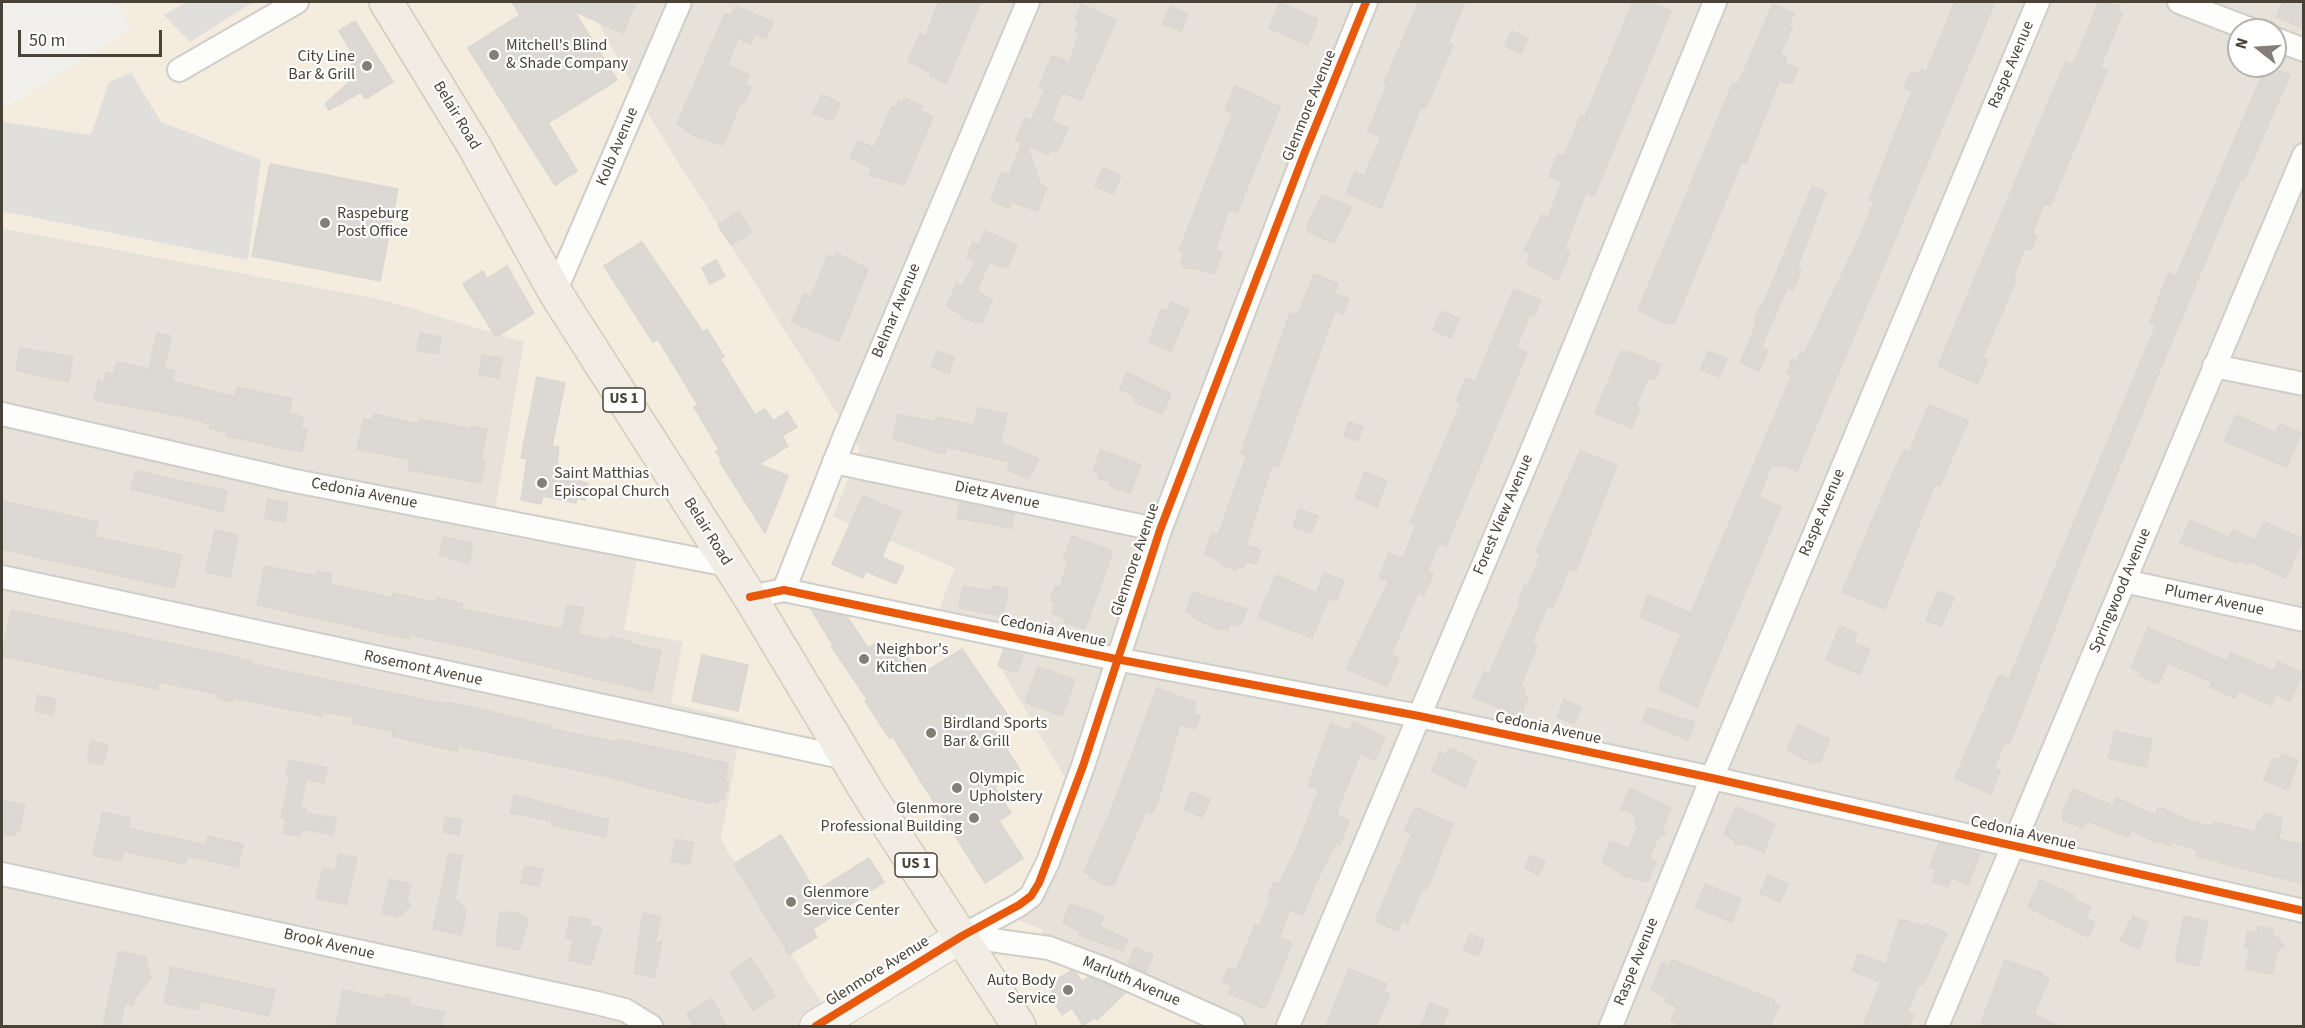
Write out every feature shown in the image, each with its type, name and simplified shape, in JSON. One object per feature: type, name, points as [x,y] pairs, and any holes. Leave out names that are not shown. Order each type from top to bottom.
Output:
[{"type":"main road","name":"Belair Road","points":[[386,2],[472,144],[555,292],[750,597],[846,758],[1019,1026]]},
{"type":"street","points":[[179,70],[297,2]]},
{"type":"street","name":"Kolb Avenue","points":[[555,292],[680,2]]},
{"type":"street","name":"Belmar Avenue","points":[[784,590],[834,462],[1028,2]]},
{"type":"street","name":"Glenmore Avenue","points":[[816,1026],[1031,896],[1048,862],[1083,766],[1116,659],[1160,530],[1305,152],[1366,2]]},
{"type":"street","name":"Forest View Avenue","points":[[1288,1026],[1715,2]]},
{"type":"street","name":"Raspe Avenue","points":[[1611,1026],[1712,778],[2038,2]]},
{"type":"street","points":[[2179,2],[2227,20]]},
{"type":"street","points":[[2287,44],[2304,51]]},
{"type":"street","name":"Springwood Avenue","points":[[1937,1026],[2304,155]]},
{"type":"street","points":[[2214,366],[2304,384]]},
{"type":"street","name":"Cedonia Avenue","points":[[2,414],[290,480],[728,565]]},
{"type":"street","name":"Dietz Avenue","points":[[834,462],[1160,530]]},
{"type":"street","name":"Rosemont Avenue","points":[[2,577],[846,758]]},
{"type":"street","name":"Plumer Avenue","points":[[2124,581],[2304,621]]},
{"type":"street","points":[[750,597],[784,590]]},
{"type":"street","name":"Cedonia Avenue","points":[[784,590],[1116,659],[1419,716],[1712,778],[2304,911]]},
{"type":"street","name":"Brook Avenue","points":[[2,874],[597,1003],[625,1010],[651,1026]]},
{"type":"street","points":[[1019,905],[1019,930],[1027,944]]},
{"type":"street","name":"Marluth Avenue","points":[[962,936],[1049,948],[1105,969],[1233,1026]]},
{"type":"shaded area","points":[[116,2],[583,2],[598,23],[655,126],[860,449],[833,517],[954,569],[938,611],[1010,629],[998,663],[1080,804],[1042,898],[1018,920],[1043,930],[1038,950],[1216,1026],[839,1026],[818,997],[721,840],[743,720],[671,703],[683,642],[624,630],[637,558],[491,533],[524,342],[384,300],[2,228],[2,110],[132,28]]},
{"type":"shaded area","points":[[186,2],[252,3],[190,42],[164,15]]},
{"type":"shaded area","points":[[583,2],[2303,2],[2303,1026],[1219,1026],[1038,950],[1018,920],[1042,898],[1080,804],[997,662],[1002,647],[938,612],[954,568],[833,517],[828,400],[655,126],[598,23]]},
{"type":"shaded area","points":[[131,73],[161,122],[261,160],[248,260],[2,211],[2,122],[91,135],[109,82]]},
{"type":"shaded area","points":[[2,228],[384,300],[525,342],[491,533],[637,558],[683,642],[671,703],[743,720],[721,840],[818,997],[839,1026],[2,1026]]},
{"type":"building","points":[[512,2],[636,2],[623,33],[574,11],[617,80],[548,123],[577,171],[555,185],[468,48],[520,15]]},
{"type":"building","points":[[939,2],[981,2],[946,83],[930,76],[931,73],[908,61],[920,34],[925,37]]},
{"type":"building","points":[[1419,2],[1465,2],[1448,42],[1453,45],[1425,109],[1421,107],[1381,208],[1346,193],[1355,172],[1364,176],[1381,137],[1368,131],[1387,85],[1384,83]]},
{"type":"building","points":[[1633,2],[1648,2],[1671,11],[1594,196],[1586,192],[1564,250],[1570,252],[1558,280],[1527,263],[1531,254],[1524,251],[1542,215],[1548,217],[1562,182],[1549,176],[1558,154],[1564,157],[1581,115],[1585,117]]},
{"type":"building","points":[[1955,2],[1995,2],[1797,471],[1779,464],[1778,467],[1772,464],[1759,497],[1781,507],[1697,707],[1658,689],[1681,634],[1640,617],[1648,595],[1691,613],[1792,375],[1787,373],[1792,359],[1797,361],[1801,352],[1804,354],[1874,202],[1869,200],[1912,91],[1904,88],[1911,71],[1919,74],[1921,70],[1926,72]]},
{"type":"building","points":[[2099,2],[2120,6],[2118,12],[2122,14],[2100,68],[2107,71],[2050,206],[2044,203],[2032,234],[2037,236],[2031,250],[2025,248],[2013,278],[2016,280],[1983,357],[1988,359],[1978,384],[1938,366],[2066,62],[2073,65]]},
{"type":"building","points":[[2283,2],[2304,2],[2304,28],[2287,21],[2287,18],[2276,17]]},
{"type":"building","points":[[1280,3],[1318,19],[1308,45],[1269,28]]},
{"type":"building","points":[[1081,4],[1116,20],[1081,100],[1062,92],[1051,121],[1068,128],[1057,152],[1051,150],[1048,154],[1027,145],[1040,184],[1047,188],[1037,211],[1012,202],[1009,208],[991,200],[1002,172],[1009,175],[1022,143],[1016,140],[1025,118],[1031,121],[1045,90],[1039,87],[1052,56],[1070,62],[1079,33],[1075,32],[1079,21],[1075,19]]},
{"type":"building","points":[[1773,4],[1794,14],[1788,26],[1792,28],[1780,54],[1787,57],[1784,63],[1798,68],[1792,84],[1779,81],[1746,163],[1742,161],[1674,324],[1668,322],[1667,324],[1638,310],[1733,83],[1738,84]]},
{"type":"building","points":[[736,6],[773,22],[766,39],[755,34],[751,44],[738,38],[727,65],[749,75],[745,85],[751,87],[745,102],[741,101],[723,145],[697,137],[677,124],[725,14],[731,16]]},
{"type":"building","points":[[1170,6],[1188,14],[1181,31],[1163,24]]},
{"type":"building","points":[[355,21],[393,82],[365,99],[361,92],[329,110],[325,104],[357,75],[351,63],[356,59],[339,31]]},
{"type":"building","points":[[1512,31],[1528,38],[1521,54],[1505,46]]},
{"type":"building","points":[[2287,74],[2290,75],[2244,180],[2241,179],[2223,219],[2087,545],[2018,723],[2009,743],[2005,741],[1994,769],[2000,771],[1991,794],[1955,778],[1999,675],[2009,679],[2156,325],[2150,323],[2162,289],[2169,273],[2176,276],[2261,78],[2287,78]]},
{"type":"building","points":[[1235,86],[1280,107],[1237,213],[1229,209],[1215,250],[1222,253],[1214,274],[1194,268],[1185,268],[1181,263],[1185,254],[1179,251],[1233,113],[1225,110]]},
{"type":"building","points":[[822,95],[840,103],[833,121],[813,113]]},
{"type":"building","points":[[904,98],[922,106],[920,110],[933,117],[904,185],[869,175],[872,168],[850,158],[858,141],[874,148],[892,106],[896,107],[898,101],[903,103]]},
{"type":"building","name":"Raspeburg Post Office","points":[[270,164],[398,189],[380,281],[252,256]]},
{"type":"building","points":[[1103,168],[1121,176],[1113,194],[1095,186]]},
{"type":"building","points":[[1812,187],[1826,192],[1797,268],[1801,270],[1793,290],[1787,287],[1762,346],[1749,341],[1757,322],[1754,321],[1761,304],[1763,305]]},
{"type":"building","points":[[1322,195],[1352,207],[1334,243],[1307,231],[1309,227],[1307,226]]},
{"type":"building","points":[[739,212],[751,232],[731,245],[718,225]]},
{"type":"building","points":[[985,231],[1017,245],[1008,267],[1003,265],[1002,268],[989,262],[977,291],[992,300],[982,323],[977,320],[976,323],[961,317],[962,315],[947,306],[956,284],[962,286],[976,261],[967,258],[973,242],[979,245]]},
{"type":"building","points":[[642,242],[703,332],[707,329],[724,357],[720,359],[755,415],[765,409],[773,421],[787,412],[797,427],[782,436],[788,446],[759,464],[788,476],[765,533],[720,462],[722,461],[716,451],[719,449],[694,407],[698,405],[658,339],[653,342],[604,266]]},
{"type":"building","points":[[836,253],[868,269],[839,341],[792,322],[804,294],[811,297],[828,255],[834,258]]},
{"type":"building","points":[[716,260],[725,276],[710,284],[702,268]]},
{"type":"building","points":[[507,266],[534,313],[496,337],[463,284],[483,271],[487,279]]},
{"type":"building","points":[[1314,274],[1338,284],[1334,294],[1349,299],[1343,314],[1335,311],[1278,467],[1272,465],[1246,545],[1261,550],[1256,564],[1246,561],[1243,568],[1238,566],[1236,570],[1220,564],[1221,562],[1205,553],[1212,533],[1218,535],[1247,455],[1241,453],[1290,313],[1298,315]]},
{"type":"building","points":[[1514,289],[1541,300],[1534,316],[1530,314],[1516,348],[1527,353],[1446,546],[1439,543],[1427,572],[1433,574],[1424,595],[1418,592],[1391,655],[1399,658],[1387,686],[1346,669],[1389,581],[1379,577],[1389,553],[1403,559],[1416,525],[1410,523],[1461,403],[1456,401],[1466,378],[1475,382]]},
{"type":"building","points":[[1171,302],[1189,310],[1171,351],[1149,342],[1161,309],[1167,311]]},
{"type":"building","points":[[1442,311],[1459,319],[1451,338],[1433,330]]},
{"type":"building","points":[[157,333],[171,336],[164,368],[175,371],[172,381],[235,397],[237,387],[292,399],[289,413],[303,417],[301,429],[307,430],[302,452],[226,436],[227,432],[209,428],[210,424],[186,417],[94,400],[98,381],[104,382],[106,372],[114,374],[117,362],[149,369]]},
{"type":"building","points":[[420,333],[441,337],[438,354],[417,350]]},
{"type":"building","points":[[1749,342],[1768,351],[1759,371],[1740,362]]},
{"type":"building","points":[[20,348],[73,357],[68,382],[16,370]]},
{"type":"building","points":[[937,351],[954,357],[949,373],[931,367]]},
{"type":"building","points":[[1621,351],[1627,353],[1628,351],[1661,365],[1654,380],[1648,378],[1636,405],[1640,407],[1632,428],[1595,413]]},
{"type":"building","points":[[1708,351],[1727,359],[1719,377],[1701,369]]},
{"type":"building","points":[[482,355],[502,358],[499,378],[479,375]]},
{"type":"building","points":[[1127,372],[1171,394],[1162,414],[1135,402],[1133,395],[1120,389]]},
{"type":"building","points":[[537,377],[565,383],[552,446],[559,447],[556,473],[582,478],[581,482],[588,483],[585,500],[577,498],[576,503],[543,496],[541,504],[521,500],[527,459],[521,458]]},
{"type":"building","points":[[1929,405],[1968,421],[1940,486],[1935,484],[1885,609],[1842,592],[1888,484],[1904,450],[1909,452]]},
{"type":"building","points":[[978,408],[1007,414],[1000,443],[1039,459],[1028,479],[1008,470],[1011,462],[946,447],[945,454],[893,439],[898,414],[935,422],[936,417],[974,425]]},
{"type":"building","points":[[374,414],[418,424],[419,419],[471,429],[471,426],[487,429],[481,459],[485,460],[481,483],[409,470],[409,459],[357,449],[364,419],[372,420]]},
{"type":"building","points":[[2236,415],[2276,433],[2280,424],[2301,433],[2287,467],[2224,441]]},
{"type":"building","points":[[1349,422],[1363,427],[1358,441],[1344,436]]},
{"type":"building","points":[[1101,450],[1141,465],[1130,493],[1110,486],[1111,482],[1098,478],[1100,474],[1093,471]]},
{"type":"building","points":[[1580,451],[1617,465],[1576,571],[1569,569],[1553,607],[1548,605],[1532,642],[1537,646],[1520,687],[1525,689],[1523,694],[1528,697],[1521,715],[1515,715],[1473,697],[1484,672],[1489,674],[1521,601],[1519,600],[1525,584],[1528,586],[1541,554],[1536,552]]},
{"type":"building","points":[[136,471],[227,491],[223,512],[131,489]]},
{"type":"building","points":[[1365,472],[1387,481],[1377,507],[1355,497]]},
{"type":"building","points":[[863,496],[901,512],[882,557],[904,567],[896,584],[866,571],[863,578],[832,564]]},
{"type":"building","points":[[268,499],[288,503],[285,522],[265,518]]},
{"type":"building","points":[[2,501],[98,522],[95,537],[182,555],[174,588],[2,549]]},
{"type":"building","points":[[960,502],[1014,513],[1012,528],[957,518]]},
{"type":"building","points":[[1299,509],[1318,516],[1311,533],[1293,527]]},
{"type":"building","points":[[2190,520],[2229,538],[2233,530],[2255,540],[2264,522],[2303,539],[2286,578],[2249,561],[2248,564],[2239,560],[2237,563],[2180,543]]},
{"type":"building","points":[[215,530],[238,535],[230,577],[206,572]]},
{"type":"building","points":[[1072,536],[1113,551],[1085,629],[1064,622],[1065,618],[1052,613],[1055,602],[1050,601],[1055,586],[1060,588],[1068,560],[1064,558]]},
{"type":"building","points":[[443,537],[473,543],[469,563],[439,555]]},
{"type":"building","points":[[265,566],[316,576],[317,571],[332,574],[330,584],[392,598],[393,593],[436,603],[437,598],[463,604],[462,609],[562,629],[567,605],[584,608],[578,634],[609,641],[610,637],[630,641],[629,643],[661,651],[652,692],[471,648],[410,635],[409,639],[257,605]]},
{"type":"building","points":[[1324,573],[1344,581],[1336,601],[1329,598],[1312,638],[1258,617],[1276,575],[1316,593]]},
{"type":"building","points":[[963,586],[992,591],[993,586],[1008,589],[1003,616],[959,608]]},
{"type":"building","points":[[1938,591],[1954,598],[1941,626],[1926,620]]},
{"type":"building","points":[[1193,592],[1247,609],[1240,626],[1230,623],[1228,630],[1221,627],[1220,630],[1192,617],[1193,614],[1186,612]]},
{"type":"building","points":[[811,609],[847,617],[868,648],[876,643],[884,654],[899,644],[917,671],[924,666],[927,671],[962,649],[1008,716],[992,727],[1020,770],[994,787],[1011,813],[999,821],[1023,858],[985,883],[893,737],[890,739],[865,701],[867,699],[831,646],[833,645]]},
{"type":"building","points":[[11,610],[222,654],[253,662],[252,664],[445,704],[445,702],[468,706],[553,727],[552,729],[617,742],[618,739],[728,763],[725,781],[728,782],[724,799],[719,798],[718,802],[709,803],[609,777],[532,761],[458,746],[457,751],[437,747],[392,736],[393,731],[352,723],[353,717],[322,712],[322,716],[233,698],[232,702],[218,698],[218,694],[159,682],[157,689],[2,656]]},
{"type":"building","points":[[1840,626],[1857,633],[1853,643],[1870,649],[1860,674],[1826,660]]},
{"type":"building","points":[[2148,628],[2227,661],[2231,653],[2274,671],[2278,662],[2303,673],[2290,701],[2276,694],[2271,705],[2239,691],[2235,698],[2210,687],[2212,682],[2168,663],[2158,684],[2139,675],[2141,672],[2131,668]]},
{"type":"building","points":[[1004,649],[1023,656],[1017,673],[998,666]]},
{"type":"building","points":[[702,655],[748,665],[738,711],[692,701]]},
{"type":"building","points":[[1038,667],[1075,680],[1062,716],[1025,702]]},
{"type":"building","points":[[1157,688],[1196,703],[1193,713],[1200,716],[1195,729],[1180,724],[1157,804],[1151,813],[1146,811],[1117,878],[1113,886],[1109,886],[1089,877],[1090,874],[1084,872],[1110,813]]},
{"type":"building","points":[[38,695],[56,699],[53,715],[35,711]]},
{"type":"building","points":[[1564,700],[1581,708],[1574,724],[1557,717]]},
{"type":"building","points":[[1648,708],[1695,722],[1688,740],[1642,721]]},
{"type":"building","points":[[1353,722],[1385,737],[1375,760],[1360,754],[1336,814],[1349,821],[1340,845],[1336,843],[1316,882],[1303,915],[1290,910],[1279,937],[1292,944],[1265,1009],[1229,993],[1232,986],[1222,982],[1228,968],[1236,971],[1255,925],[1259,927],[1271,899],[1268,897],[1274,882],[1279,884],[1297,847],[1319,790],[1308,785],[1331,723],[1350,731]]},
{"type":"building","points":[[1798,725],[1830,739],[1820,762],[1816,760],[1814,764],[1787,749]]},
{"type":"building","points":[[2115,731],[2152,739],[2146,767],[2108,758]]},
{"type":"building","points":[[91,741],[108,745],[103,765],[87,761]]},
{"type":"building","points":[[1450,748],[1476,761],[1465,788],[1432,771],[1440,752],[1447,755]]},
{"type":"building","points":[[2282,754],[2298,761],[2288,790],[2264,780],[2273,758],[2280,760]]},
{"type":"building","points":[[289,760],[327,768],[324,783],[306,779],[300,808],[306,809],[305,813],[336,818],[333,835],[302,829],[300,836],[283,833],[286,819],[281,817],[290,776],[286,775]]},
{"type":"building","points":[[1630,788],[1671,808],[1662,829],[1666,834],[1658,837],[1649,858],[1656,862],[1647,882],[1625,876],[1602,862],[1610,841],[1629,848],[1637,828],[1634,814],[1621,809]]},
{"type":"building","points":[[2073,789],[2113,806],[2116,798],[2155,815],[2159,807],[2187,820],[2213,827],[2214,822],[2255,832],[2258,821],[2262,822],[2264,813],[2282,818],[2279,839],[2304,845],[2304,884],[2196,856],[2197,850],[2172,842],[2170,846],[2159,841],[2158,843],[2131,830],[2128,837],[2088,821],[2082,828],[2063,820],[2063,812]]},
{"type":"building","points":[[1191,792],[1210,799],[1203,817],[1184,810]]},
{"type":"building","points":[[514,795],[609,820],[605,837],[551,825],[552,821],[510,813]]},
{"type":"building","points":[[2,800],[25,805],[19,831],[16,831],[15,836],[2,833]]},
{"type":"building","points":[[1415,807],[1453,824],[1427,889],[1423,887],[1408,923],[1402,920],[1398,931],[1375,921],[1412,834],[1405,831]]},
{"type":"building","points":[[1736,807],[1775,824],[1764,852],[1744,844],[1735,845],[1733,839],[1724,835]]},
{"type":"building","points":[[103,812],[130,818],[128,828],[206,845],[208,836],[243,844],[238,867],[187,856],[185,864],[123,851],[121,861],[93,855]]},
{"type":"building","points":[[446,817],[462,820],[459,835],[443,832]]},
{"type":"building","name":"Glenmore Service Center","points":[[781,835],[814,889],[818,890],[869,858],[884,882],[813,929],[817,937],[789,954],[734,864]]},
{"type":"building","points":[[676,839],[694,843],[689,865],[671,861]]},
{"type":"building","points":[[1939,843],[1980,854],[1968,885],[1952,878],[1948,887],[1932,881],[1936,870],[1929,868]]},
{"type":"building","points":[[339,854],[357,858],[346,905],[316,898],[323,868],[335,871]]},
{"type":"building","points":[[449,854],[462,856],[455,899],[464,907],[466,915],[461,935],[433,929]]},
{"type":"building","points":[[1530,855],[1545,861],[1539,875],[1525,868]]},
{"type":"building","points":[[525,866],[543,869],[539,886],[521,883]]},
{"type":"building","points":[[1768,875],[1788,884],[1780,902],[1760,893]]},
{"type":"building","points":[[390,879],[411,884],[407,898],[410,906],[398,917],[382,913]]},
{"type":"building","points":[[2040,880],[2074,895],[2072,899],[2091,907],[2086,919],[2095,922],[2088,937],[2028,907]]},
{"type":"building","points":[[1705,884],[1741,899],[1732,922],[1696,907]]},
{"type":"building","points":[[1070,904],[1104,916],[1099,926],[1128,940],[1123,951],[1079,935],[1080,932],[1063,922]]},
{"type":"building","points":[[500,912],[516,913],[526,917],[528,922],[519,950],[496,945]]},
{"type":"building","points":[[643,913],[661,917],[655,944],[662,941],[654,978],[634,973]]},
{"type":"building","points":[[570,916],[590,920],[589,925],[602,928],[591,965],[569,960],[573,939],[566,938]]},
{"type":"building","points":[[2133,916],[2148,923],[2139,949],[2120,940]]},
{"type":"building","points":[[2184,916],[2208,921],[2199,966],[2175,961]]},
{"type":"building","points":[[1900,919],[1925,927],[1926,924],[1947,933],[1923,985],[1919,984],[1907,1012],[1914,1015],[1909,1026],[1863,1026],[1881,982],[1852,971],[1858,954],[1886,964]]},
{"type":"building","points":[[2258,926],[2273,929],[2271,936],[2277,937],[2284,947],[2277,950],[2272,974],[2246,969],[2249,949],[2245,948],[2248,931],[2257,933]]},
{"type":"building","points":[[1470,934],[1484,940],[1478,956],[1464,950]]},
{"type":"building","points":[[1135,948],[1153,955],[1146,972],[1128,964]]},
{"type":"building","points":[[119,951],[145,957],[151,978],[136,996],[133,1005],[125,1003],[120,1026],[103,1026]]},
{"type":"building","points":[[751,958],[775,996],[753,1010],[730,972]]},
{"type":"building","points":[[1672,960],[1774,1000],[1773,1003],[1779,1005],[1770,1026],[1684,1026],[1671,1021],[1677,1007],[1665,1002],[1667,997],[1651,990],[1662,963],[1670,966]]},
{"type":"building","points":[[2005,960],[2042,973],[2041,975],[2049,979],[2034,1014],[2058,1026],[1990,1026],[1981,1023]]},
{"type":"building","points":[[171,967],[275,990],[269,1016],[200,1001],[198,1010],[164,1003]]},
{"type":"building","points":[[1349,969],[1387,984],[1383,992],[1390,994],[1376,1026],[1326,1026]]},
{"type":"building","points":[[1071,971],[1076,973],[1082,982],[1089,977],[1125,993],[1097,1020],[1096,1017],[1083,1025],[1072,1008],[1062,1015],[1051,997],[1054,981]]},
{"type":"building","points":[[343,990],[385,999],[386,994],[410,999],[409,1005],[445,1012],[440,1026],[336,1026]]},
{"type":"building","points":[[712,998],[726,1026],[694,1026],[687,1014]]},
{"type":"building","points":[[1430,1003],[1449,1010],[1442,1026],[1421,1026]]},
{"type":"cycle path","points":[[816,1026],[962,936],[1019,905],[1031,896],[1039,883],[1083,766],[1160,530],[1305,152],[1366,2]]},
{"type":"cycle path","points":[[750,597],[784,590],[1116,659],[1419,716],[1712,778],[2304,911]]},
{"type":"place","name":"Mitchell's Blind & Shade Company","points":[[494,55]]},
{"type":"place","name":"City Line Bar & Grill","points":[[367,66]]},
{"type":"place","name":"Raspeburg Post Office","points":[[325,223]]},
{"type":"place","name":"Saint Matthias Episcopal Church","points":[[542,483]]},
{"type":"place","name":"Neighbor's Kitchen","points":[[864,659]]},
{"type":"place","name":"Birdland Sports Bar & Grill","points":[[931,733]]},
{"type":"place","name":"Olympic Upholstery","points":[[957,788]]},
{"type":"place","name":"Glenmore Professional Building","points":[[974,818]]},
{"type":"place","name":"Glenmore Service Center","points":[[791,902]]},
{"type":"place","name":"Auto Body Service","points":[[1068,990]]}]
